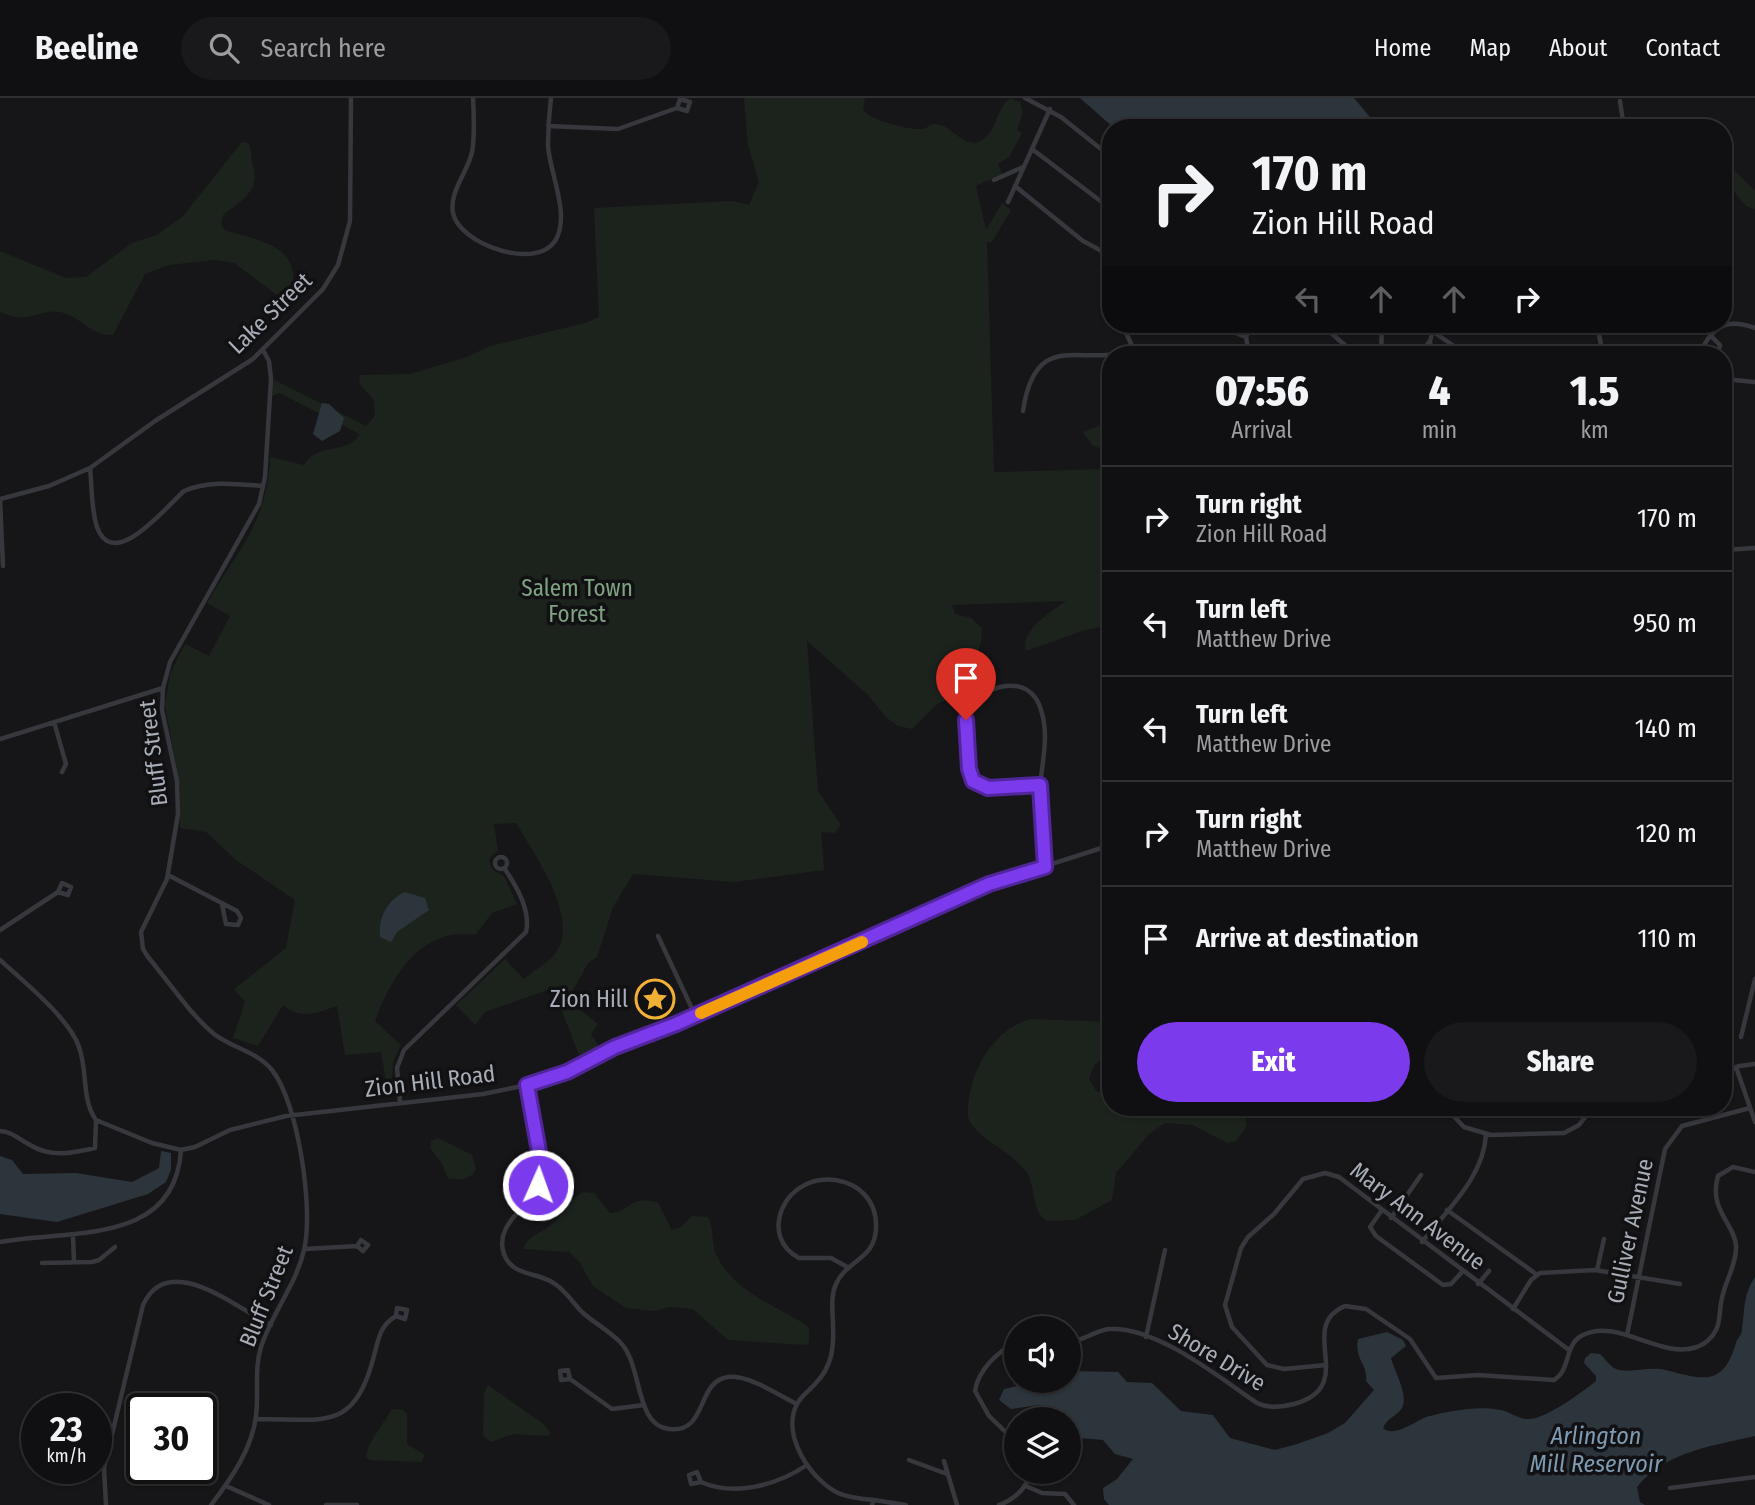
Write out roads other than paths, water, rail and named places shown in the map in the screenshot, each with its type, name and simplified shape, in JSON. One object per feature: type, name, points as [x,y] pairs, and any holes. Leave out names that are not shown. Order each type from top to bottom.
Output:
[{"type":"street","name":"Lake Street","points":[[0,499],[62,482],[90,468],[155,421],[242,367],[263,350],[323,289],[341,257],[351,212],[351,98]]},
{"type":"street","points":[[473,98],[472,151],[453,205],[461,229],[481,241],[516,254],[534,255],[543,252],[556,240],[561,218],[549,156],[551,98]]},
{"type":"street","points":[[1025,98],[1050,109],[1102,150]]},
{"type":"street","points":[[1620,101],[1623,119]]},
{"type":"street","points":[[548,127],[618,130],[677,108]]},
{"type":"street","points":[[1008,202],[1050,109]]},
{"type":"street","points":[[1032,149],[1102,202]]},
{"type":"street","points":[[993,180],[1024,167]]},
{"type":"street","points":[[1015,186],[1083,241],[1102,251]]},
{"type":"street","points":[[1732,322],[1755,328]]},
{"type":"street","points":[[1331,333],[1346,346]]},
{"type":"street","points":[[1426,346],[1432,333]]},
{"type":"street","points":[[1436,333],[1454,346]]},
{"type":"street","points":[[1704,346],[1713,333]]},
{"type":"street","points":[[1710,335],[1720,346]]},
{"type":"street","points":[[1246,337],[1248,346]]},
{"type":"street","points":[[1430,341],[1431,346]]},
{"type":"street","name":"Bluff Street","points":[[211,1505],[226,1486],[244,1454],[256,1419],[259,1357],[305,1249],[305,1202],[293,1116],[273,1071],[263,1061],[211,1031],[143,949],[141,932],[168,875],[178,814],[178,790],[162,710],[163,688],[170,662],[216,577],[252,521],[264,486],[271,379],[269,361],[263,350]]},
{"type":"street","points":[[1023,411],[1030,380],[1049,361],[1062,356],[1102,353]]},
{"type":"street","points":[[1732,380],[1755,382]]},
{"type":"street","points":[[90,468],[97,526],[101,534],[116,544],[133,538],[184,491],[220,484],[264,486]]},
{"type":"street","points":[[0,499],[3,566]]},
{"type":"street","points":[[1732,549],[1755,548]]},
{"type":"street","points":[[1040,785],[988,788],[972,779],[967,713],[972,704],[994,688],[1019,687],[1030,692],[1038,702],[1044,727],[1045,755],[1040,785],[1045,867]]},
{"type":"street","points":[[0,738],[163,688]]},
{"type":"street","points":[[54,722],[66,764],[62,772]]},
{"type":"street","name":"Zion Hill Road","points":[[181,1150],[195,1147],[230,1130],[293,1116],[483,1094],[556,1076],[615,1047],[695,1015],[989,884],[1102,848]]},
{"type":"street","points":[[400,1102],[397,1068],[404,1050],[526,932],[528,923],[520,895],[504,868]]},
{"type":"street","points":[[168,875],[222,904],[240,914],[238,925],[226,925],[222,904]]},
{"type":"street","points":[[0,930],[58,892]]},
{"type":"street","points":[[658,936],[695,1015]]},
{"type":"street","points":[[0,960],[72,1032],[82,1058],[88,1104],[96,1120],[96,1148],[71,1153],[47,1153],[12,1132],[0,1131]]},
{"type":"street","points":[[1741,1037],[1755,979]]},
{"type":"street","points":[[1732,1069],[1755,1064]]},
{"type":"street","points":[[1736,1067],[1755,1122]]},
{"type":"street","points":[[527,1085],[540,1157],[540,1178],[530,1198],[505,1230],[502,1242],[504,1255],[517,1269],[541,1277],[561,1288],[580,1310],[621,1343],[635,1366],[644,1405],[653,1422],[661,1427],[679,1429],[699,1415],[714,1383],[729,1377],[745,1380],[797,1404]]},
{"type":"street","name":"Gulliver Avenue","points":[[1732,1113],[1750,1108]]},
{"type":"street","points":[[1454,1116],[1464,1126],[1486,1135],[1564,1133],[1582,1122],[1586,1116]]},
{"type":"street","name":"Gulliver Avenue","points":[[1627,1336],[1637,1276],[1668,1144],[1682,1126],[1720,1116]]},
{"type":"street","points":[[0,1242],[73,1236],[107,1229],[150,1212],[175,1185],[181,1150],[152,1143],[96,1120]]},
{"type":"street","points":[[1422,1241],[1480,1164],[1486,1135]]},
{"type":"street","points":[[1569,1350],[1578,1338],[1586,1334],[1627,1336],[1659,1346],[1691,1349],[1700,1346],[1714,1334],[1736,1245],[1720,1211],[1717,1180],[1721,1172],[1729,1167],[1755,1172]]},
{"type":"street","name":"Mary Ann Avenue","points":[[1326,1365],[1275,1368],[1261,1360],[1228,1318],[1225,1304],[1241,1248],[1300,1182],[1311,1175],[1334,1174],[1569,1350]]},
{"type":"street","points":[[1391,1217],[1421,1175]]},
{"type":"street","points":[[849,1268],[831,1258],[799,1258],[782,1243],[778,1227],[781,1212],[790,1197],[807,1183],[826,1179],[845,1181],[859,1189],[872,1204],[877,1224],[874,1239],[864,1256],[838,1279],[833,1294],[834,1343],[830,1362],[820,1379],[797,1404],[794,1430],[807,1465],[818,1478],[839,1494],[873,1503],[905,1505]]},
{"type":"street","points":[[1382,1210],[1370,1227],[1372,1233],[1446,1286],[1462,1272]]},
{"type":"street","points":[[1447,1210],[1536,1275],[1597,1270],[1680,1284]]},
{"type":"street","points":[[73,1236],[74,1262]]},
{"type":"street","points":[[1597,1270],[1604,1239]]},
{"type":"street","points":[[305,1249],[357,1246]]},
{"type":"street","points":[[42,1263],[99,1260],[115,1247]]},
{"type":"street","points":[[1146,1337],[1165,1250]]},
{"type":"street","points":[[1478,1284],[1489,1270]]},
{"type":"street","points":[[1513,1309],[1536,1275]]},
{"type":"street","points":[[106,1505],[104,1468],[141,1312],[153,1289],[173,1280],[182,1280],[271,1325]]},
{"type":"street","name":"Shore Drive","points":[[1081,1338],[1109,1329],[1146,1337],[1186,1355],[1265,1406],[1291,1404],[1314,1395],[1326,1382],[1325,1330],[1334,1313],[1347,1306],[1371,1312],[1410,1339],[1430,1374],[1439,1379],[1478,1375],[1550,1382],[1561,1375],[1569,1350]]},
{"type":"street","points":[[256,1419],[326,1419],[347,1409],[365,1389],[383,1325],[396,1316]]},
{"type":"street","points":[[1004,1349],[981,1373],[975,1391],[989,1416],[1004,1431]]},
{"type":"street","points":[[570,1379],[611,1409],[644,1405]]},
{"type":"street","points":[[909,1460],[947,1474]]},
{"type":"street","points":[[944,1461],[957,1505]]},
{"type":"street","points":[[701,1482],[718,1488],[750,1486],[790,1477],[807,1465]]},
{"type":"street","points":[[1670,1488],[1755,1477]]},
{"type":"street","points":[[226,1486],[269,1505]]},
{"type":"street","points":[[999,1505],[1015,1497],[1026,1486],[1042,1493],[1065,1494],[1074,1505]]},
{"type":"street","points":[[326,1505],[357,1505]]},
{"type":"water","points":[[1080,98],[1354,98],[1372,119],[1104,119]]},
{"type":"water","points":[[322,403],[329,404],[344,418],[340,431],[322,441],[313,434]]},
{"type":"water","points":[[405,892],[425,898],[429,910],[397,932],[391,942],[380,937],[382,917],[393,900]]},
{"type":"water","points":[[161,1151],[171,1153],[171,1170],[166,1182],[148,1194],[57,1222],[0,1214],[0,1156],[12,1160],[23,1174],[76,1173],[132,1182],[159,1168]]},
{"type":"water","name":"Arlington Mill Reservoir","points":[[1755,1277],[1755,1436],[1707,1447],[1662,1465],[1637,1487],[1640,1502],[1645,1505],[1109,1505],[1104,1499],[1103,1488],[1117,1479],[1133,1459],[1115,1454],[1103,1440],[1081,1438],[1081,1407],[1008,1407],[999,1400],[1004,1389],[1004,1393],[1081,1393],[1081,1371],[1118,1372],[1127,1382],[1152,1383],[1181,1411],[1213,1415],[1230,1438],[1275,1450],[1328,1433],[1345,1423],[1374,1390],[1366,1381],[1358,1352],[1358,1339],[1387,1332],[1403,1340],[1406,1346],[1391,1358],[1404,1403],[1383,1428],[1388,1431],[1398,1430],[1426,1417],[1473,1408],[1501,1410],[1526,1419],[1534,1418],[1562,1405],[1596,1381],[1596,1376],[1584,1363],[1591,1353],[1600,1354],[1616,1369],[1627,1371],[1659,1369],[1700,1377],[1718,1374],[1731,1357],[1741,1333],[1746,1296]]},
{"type":"place","name":"Zion Hill","points":[[655,999]]},
{"type":"park label","name":"Salem Town Forest","points":[[577,601]]}]
